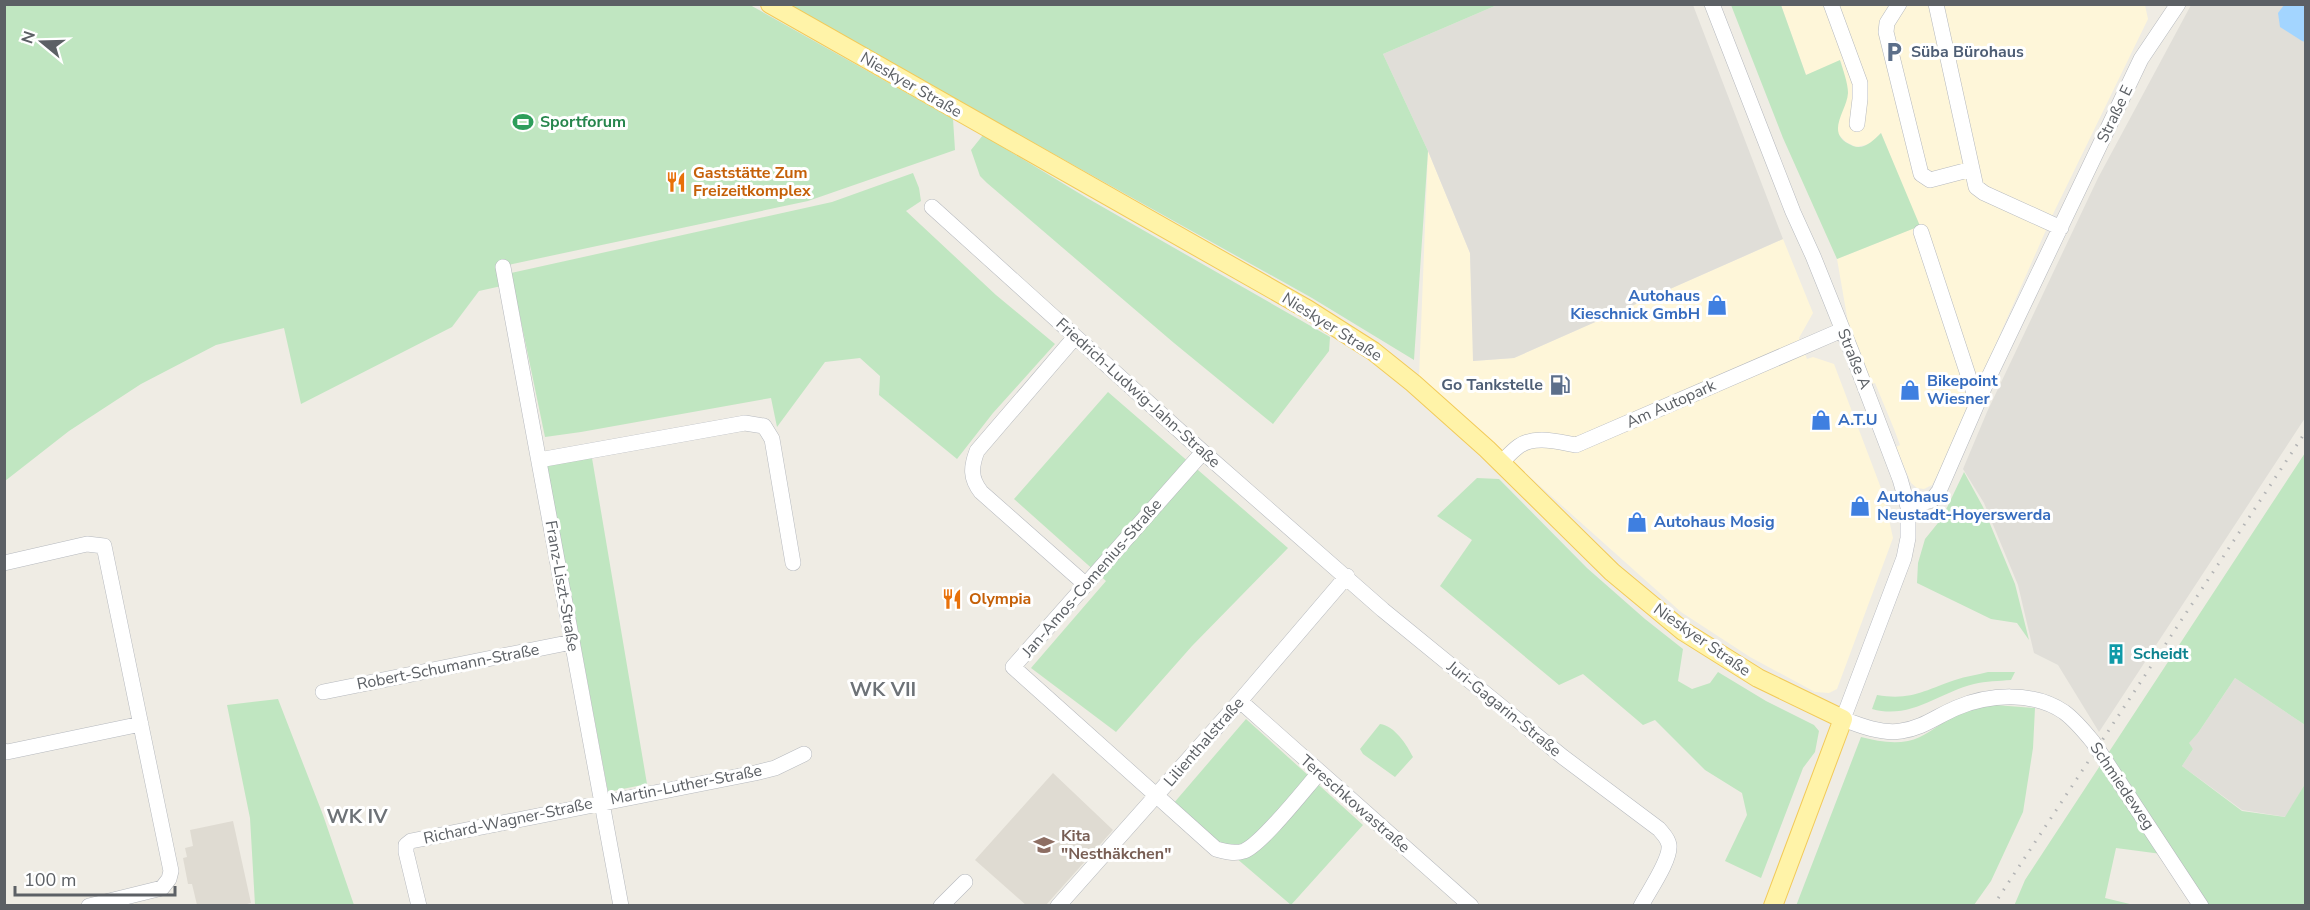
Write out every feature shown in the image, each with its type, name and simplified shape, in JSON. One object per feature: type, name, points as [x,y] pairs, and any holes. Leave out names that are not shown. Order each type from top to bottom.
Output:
[{"type":"main road","name":"Nieskyer Straße","points":[[770,4],[1307,309],[1373,351],[1413,383],[1501,463],[1612,572],[1683,631],[1758,678],[1843,719]]},
{"type":"main road","points":[[1773,906],[1843,719]]},
{"type":"street","name":"Straße A","points":[[1712,4],[1793,212],[1842,330],[1900,479],[1908,507],[1908,538],[1904,558],[1843,719]]},
{"type":"street","points":[[1831,4],[1860,83],[1857,124]]},
{"type":"street","points":[[1899,4],[1887,23],[1886,32],[1921,174],[1930,180],[1972,169]]},
{"type":"street","points":[[1936,4],[1976,187],[1984,193],[2061,228]]},
{"type":"street","name":"Straße E","points":[[1908,507],[1932,500],[1939,491],[1977,402],[2141,59],[2178,4]]},
{"type":"street","name":"Friedrich-Ludwig-Jahn-Straße","points":[[932,207],[1203,453],[1347,576]]},
{"type":"street","points":[[1921,232],[1977,402]]},
{"type":"street","name":"Franz-Liszt-Straße","points":[[503,267],[621,906]]},
{"type":"street","name":"Am Autopark","points":[[1501,463],[1516,448],[1529,441],[1551,440],[1576,445],[1842,330]]},
{"type":"street","points":[[1075,337],[977,451],[971,471],[981,492],[1085,584]]},
{"type":"street","points":[[539,460],[745,423],[764,426],[772,439],[793,563]]},
{"type":"street","name":"Jan-Amos-Comenius-Straße","points":[[1156,796],[1013,667],[1203,453]]},
{"type":"street","points":[[4,563],[87,544],[104,546],[171,871],[169,879],[162,888],[89,906]]},
{"type":"street","name":"Lilienthalstraße","points":[[1058,906],[1240,701],[1347,576]]},
{"type":"street","name":"Juri-Gagarin-Straße","points":[[1347,576],[1383,610],[1563,757],[1659,829],[1666,837],[1669,849],[1641,906]]},
{"type":"street","name":"Robert-Schumann-Straße","points":[[323,692],[573,642]]},
{"type":"street","name":"Schmiedeweg","points":[[1843,719],[1882,731],[1899,732],[1926,725],[1947,712],[1969,703],[2018,697],[2037,700],[2062,711],[2079,724],[2121,783],[2201,906]]},
{"type":"street","name":"Tereschkowastraße","points":[[1240,701],[1466,904]]},
{"type":"street","points":[[4,751],[55,743],[141,724]]},
{"type":"street","name":"Martin-Luther-Straße","points":[[602,802],[755,773],[775,768],[804,754]]},
{"type":"street","points":[[1156,796],[1212,846],[1228,852],[1241,852],[1257,843],[1319,773]]},
{"type":"street","name":"Richard-Wagner-Straße","points":[[418,906],[406,852],[406,845],[411,841],[602,802]]},
{"type":"street","points":[[941,906],[965,882]]},
{"type":"shaded area","points":[[1497,5],[1693,5],[1783,239],[1514,358],[1473,361],[1470,253],[1428,151],[1383,54]]},
{"type":"shaded area","points":[[1781,5],[2145,5],[2148,19],[2054,212],[1941,468],[1932,485],[1924,489],[1917,488],[1911,483],[1896,447],[1900,445],[1894,429],[1875,383],[1871,384],[1849,328],[1837,259],[1919,226],[1881,133],[1870,144],[1856,147],[1846,142],[1838,134],[1837,125],[1848,92],[1841,61],[1806,75]]},
{"type":"shaded area","points":[[2191,5],[2305,5],[2305,418],[2099,732],[2058,665],[2034,653],[2018,585],[1984,503],[1963,469],[1987,412],[2098,178]]},
{"type":"shaded area","points":[[1428,151],[1470,253],[1474,361],[1514,358],[1783,239],[1813,313],[1799,338],[1807,359],[1813,357],[1834,364],[1884,496],[1893,538],[1837,689],[1829,693],[1815,692],[1750,657],[1681,612],[1419,378]]},
{"type":"shaded area","points":[[2235,678],[2305,725],[2305,784],[2286,817],[2242,810],[2182,766],[2193,749],[2188,743],[2198,733]]},
{"type":"shaded area","name":"Kita \"Nesthäkchen\"","points":[[1053,773],[1113,830],[1046,905],[1026,905],[975,860]]},
{"type":"shaded area","points":[[233,821],[251,903],[239,906],[197,905],[192,884],[188,884],[183,858],[187,857],[185,848],[193,846],[190,830]]},
{"type":"green space","points":[[5,5],[750,5],[953,119],[955,150],[808,201],[503,266],[506,285],[479,291],[452,327],[301,404],[284,328],[216,345],[141,384],[69,431],[5,481]]},
{"type":"green space","points":[[786,5],[1497,5],[1383,54],[1428,151],[1414,360],[1312,298]]},
{"type":"green space","points":[[1731,5],[1781,5],[1806,75],[1840,60],[1848,93],[1839,122],[1839,135],[1853,146],[1861,147],[1872,142],[1881,133],[1920,226],[1837,259],[1783,138]]},
{"type":"green space","points":[[983,135],[1087,198],[1330,337],[1329,351],[1273,424],[1174,343],[987,183],[980,176],[971,150]]},
{"type":"green space","points":[[913,173],[921,201],[906,211],[996,295],[1055,344],[993,413],[957,459],[879,395],[880,376],[860,358],[825,362],[777,427],[771,398],[545,437],[511,273],[832,202]]},
{"type":"green space","points":[[1108,392],[1288,548],[1192,646],[1116,732],[1031,668],[1106,581],[1014,499]]},
{"type":"green space","points":[[2305,453],[2305,725],[2235,678],[2189,743],[2193,749],[2182,766],[2242,811],[2285,817],[2305,784],[2305,905],[2202,905],[2169,855],[2116,848],[2105,898],[2134,905],[2014,906],[2025,880]]},
{"type":"green space","points":[[592,458],[647,784],[608,792],[547,465]]},
{"type":"green space","points":[[1964,472],[1983,507],[2015,584],[2029,640],[2017,623],[1991,619],[1917,583],[1918,563],[1925,539],[1942,518]]},
{"type":"green space","points":[[1477,478],[1499,479],[1587,568],[1683,649],[1678,681],[1692,689],[1710,683],[1718,672],[1766,701],[1814,725],[1819,731],[1815,752],[1803,768],[1761,878],[1725,861],[1747,815],[1742,793],[1705,770],[1655,720],[1643,725],[1583,674],[1559,685],[1440,586],[1472,540],[1437,516]]},
{"type":"green space","points":[[1988,672],[2015,672],[2011,680],[1974,684],[1912,708],[1899,711],[1872,709],[1877,695],[1909,696]]},
{"type":"green space","points":[[278,699],[323,815],[354,905],[255,905],[250,818],[227,705]]},
{"type":"green space","points":[[1995,705],[2035,708],[2033,748],[2023,812],[1991,881],[1974,905],[1796,906],[1861,737],[1885,742],[1908,741],[1925,735],[1961,714]]},
{"type":"green space","points":[[1246,719],[1363,825],[1291,905],[1173,804]]},
{"type":"green space","points":[[1380,724],[1395,732],[1413,757],[1395,777],[1363,754],[1360,749]]},
{"type":"water","points":[[2284,5],[2305,5],[2305,42],[2280,27],[2278,13]]},
{"type":"railway","points":[[1993,906],[2306,431]]},
{"type":"place","name":"Süba Bürohaus","points":[[1894,52]]},
{"type":"place","name":"Sportforum","points":[[523,122]]},
{"type":"place","name":"Gaststätte Zum Freizeitkomplex","points":[[676,182]]},
{"type":"place","name":"Autohaus Kieschnick GmbH","points":[[1717,305]]},
{"type":"place","name":"Go Tankstelle","points":[[1560,385]]},
{"type":"place","name":"Bikepoint Wiesner","points":[[1910,390]]},
{"type":"place","name":"A.T.U","points":[[1821,420]]},
{"type":"place","name":"Autohaus Neustadt-Hoyerswerda","points":[[1860,506]]},
{"type":"place","name":"Autohaus Mosig","points":[[1637,522]]},
{"type":"place","name":"Olympia","points":[[952,599]]},
{"type":"place","name":"Scheidt","points":[[2116,654]]},
{"type":"place","name":"Kita \"Nesthäkchen\"","points":[[1044,845]]},
{"type":"district","name":"WK VII","points":[[883,689]]},
{"type":"district","name":"WK IV","points":[[357,816]]}]
